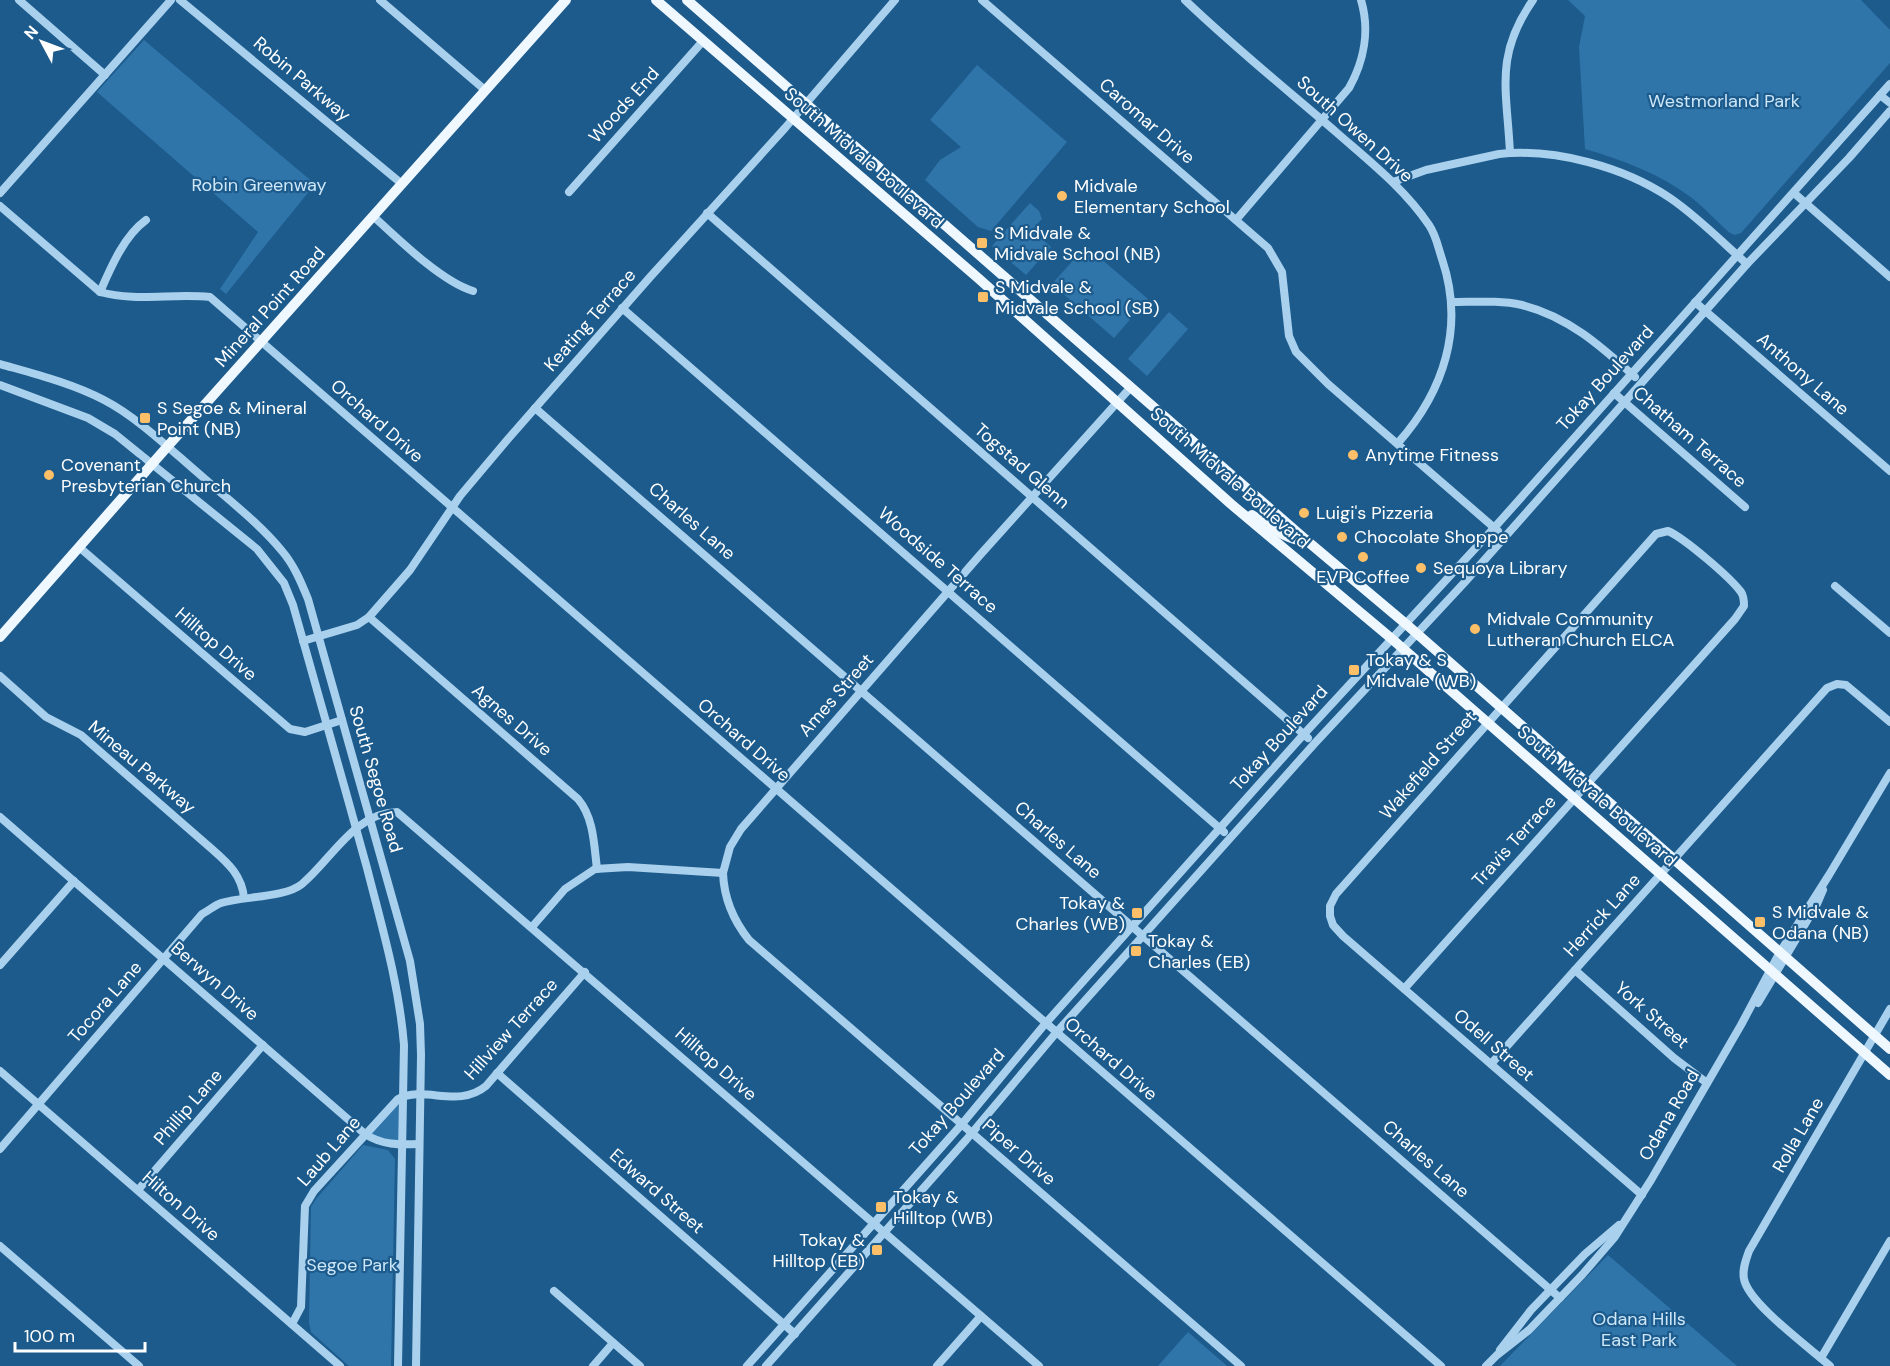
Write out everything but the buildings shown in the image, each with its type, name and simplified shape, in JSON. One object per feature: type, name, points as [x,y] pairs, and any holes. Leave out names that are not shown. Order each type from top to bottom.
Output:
[{"type":"main road","name":"Mineral Point Road","points":[[0,637],[566,0]]},
{"type":"main road","name":"South Midvale Boulevard","points":[[656,0],[1118,402],[1231,504],[1392,639],[1890,1075]]},
{"type":"main road","name":"South Midvale Boulevard","points":[[687,0],[1306,540],[1406,624],[1890,1049]]},
{"type":"main road","points":[[1231,504],[1291,538],[1298,541],[1306,540]]},
{"type":"street","points":[[19,0],[105,75]]},
{"type":"street","points":[[0,193],[171,0]]},
{"type":"street","name":"Robin Parkway","points":[[180,0],[402,184]]},
{"type":"street","points":[[380,0],[485,90]]},
{"type":"street","name":"Keating Terrace","points":[[303,641],[357,625],[369,617],[410,570],[452,508],[535,408],[895,0]]},
{"type":"street","name":"Caromar Drive","points":[[982,0],[1268,248],[1282,272],[1289,336],[1296,352],[1328,384],[1504,537]]},
{"type":"street","name":"South Owen Drive","points":[[1185,0],[1393,182],[1429,225],[1435,237],[1451,302],[1448,352],[1437,385],[1418,419],[1398,443]]},
{"type":"street","points":[[1236,219],[1338,103],[1357,73],[1366,31],[1361,0]]},
{"type":"street","points":[[1510,153],[1505,71],[1509,47],[1519,21],[1533,0]]},
{"type":"street","name":"Woods End","points":[[569,192],[703,41]]},
{"type":"street","name":"Tokay Boulevard","points":[[747,1366],[962,1124],[1045,1024],[1305,734],[1494,528],[1890,84]]},
{"type":"street","points":[[1880,95],[1890,104]]},
{"type":"street","name":"Tokay Boulevard","points":[[766,1366],[886,1233],[1056,1033],[1143,935],[1504,537],[1747,264],[1806,204],[1890,111]]},
{"type":"street","points":[[1393,182],[1426,170],[1510,153],[1575,158],[1615,170],[1678,204],[1747,264]]},
{"type":"street","points":[[1794,193],[1890,277]]},
{"type":"street","points":[[0,206],[100,292],[122,249],[137,227],[146,220]]},
{"type":"street","name":"Togstad Glenn","points":[[707,213],[1315,743]]},
{"type":"street","points":[[373,216],[426,262],[461,288],[473,291]]},
{"type":"street","name":"Orchard Drive","points":[[100,292],[120,297],[191,295],[210,297],[1441,1366]]},
{"type":"street","name":"Chatham Terrace","points":[[1451,302],[1499,302],[1542,311],[1580,330],[1641,382]]},
{"type":"street","name":"Anthony Lane","points":[[1695,302],[1890,471]]},
{"type":"street","name":"Woodside Terrace","points":[[622,308],[1230,838]]},
{"type":"street","name":"South Segoe Road","points":[[0,364],[79,389],[105,401],[127,415],[268,534],[284,553],[302,582],[342,720],[401,1014],[404,1045],[398,1366]]},
{"type":"street","name":"South Segoe Road","points":[[0,386],[88,418],[115,434],[257,549],[284,583],[293,605],[326,724],[363,822],[414,979],[420,1024],[416,1366]]},
{"type":"street","name":"Ames Street","points":[[723,873],[727,855],[736,835],[948,591],[1131,387]]},
{"type":"street","name":"Chatham Terrace","points":[[1614,393],[1745,507]]},
{"type":"street","name":"Charles Lane","points":[[535,408],[1560,1298]]},
{"type":"street","name":"Wakefield Street","points":[[1330,916],[1330,906],[1336,894],[1656,534],[1668,531],[1679,536],[1743,594],[1743,608]]},
{"type":"street","name":"Hilltop Drive","points":[[80,547],[290,729],[305,732],[342,720]]},
{"type":"street","points":[[1835,586],[1890,633]]},
{"type":"street","name":"Travis Terrace","points":[[1404,989],[1743,608]]},
{"type":"street","name":"Agnes Drive","points":[[369,617],[578,799],[586,810],[591,826],[597,869]]},
{"type":"street","name":"Mineau Parkway","points":[[0,676],[46,717],[81,735],[234,869],[243,885],[244,898]]},
{"type":"street","name":"Herrick Lane","points":[[1491,1064],[1827,688],[1837,684],[1846,685],[1890,722]]},
{"type":"street","name":"Odana Road","points":[[1497,1354],[1529,1329],[1597,1258],[1642,1195],[1783,954],[1817,904],[1829,875],[1890,773]]},
{"type":"street","name":"Hilltop Drive","points":[[363,822],[389,812],[397,812],[404,816],[1039,1366]]},
{"type":"street","name":"Berwyn Drive","points":[[0,817],[365,1134],[383,1142],[402,1145],[419,1144]]},
{"type":"street","name":"Tocora Lane","points":[[0,1149],[202,914],[220,903],[275,894],[300,886],[363,822]]},
{"type":"street","points":[[532,927],[565,889],[597,869],[628,867],[723,873]]},
{"type":"street","name":"Piper Drive","points":[[723,873],[725,896],[730,911],[749,940],[1241,1366]]},
{"type":"street","points":[[0,965],[74,880]]},
{"type":"street","name":"Odell Street","points":[[1330,916],[1333,925],[1404,989],[1642,1195]]},
{"type":"street","name":"York Street","points":[[1575,970],[1674,1058],[1707,1083]]},
{"type":"street","name":"Hillview Terrace","points":[[419,1095],[469,1096],[478,1093],[585,972]]},
{"type":"street","name":"Rolla Lane","points":[[1821,1358],[1762,1308],[1744,1280],[1744,1264],[1749,1251],[1890,1009]]},
{"type":"street","name":"Phillip Lane","points":[[138,1190],[263,1045]]},
{"type":"street","name":"Hilton Drive","points":[[0,1071],[340,1366]]},
{"type":"street","name":"Edward Street","points":[[497,1073],[795,1334]]},
{"type":"street","points":[[403,1097],[419,1095]]},
{"type":"street","name":"Laub Lane","points":[[292,1324],[301,1307],[305,1206],[314,1191],[365,1134],[396,1101],[403,1097]]},
{"type":"street","name":"Odana Road","points":[[1486,1366],[1514,1329],[1551,1290],[1592,1248],[1624,1221]]},
{"type":"street","points":[[1830,1366],[1821,1358],[1890,1242]]},
{"type":"street","points":[[0,1246],[139,1366]]},
{"type":"street","points":[[554,1291],[640,1366]]},
{"type":"street","points":[[937,1366],[981,1316]]},
{"type":"street","points":[[593,1366],[613,1343]]},
{"type":"green space","name":"Westmorland Park","points":[[1568,0],[1861,0],[1890,30],[1890,63],[1741,233],[1735,235],[1680,189],[1627,163],[1585,149],[1579,47],[1585,16]]},
{"type":"green space","name":"Robin Greenway","points":[[144,40],[315,184],[226,294],[220,289],[258,232],[97,92]]},
{"type":"green space","points":[[977,65],[1067,142],[991,231],[978,227],[925,180],[940,160],[961,147],[930,120]]},
{"type":"green space","points":[[1030,203],[1039,211],[1042,219],[1032,230],[1051,247],[1026,275],[992,246]]},
{"type":"green space","points":[[1086,246],[1148,299],[1114,338],[1052,284]]},
{"type":"green space","points":[[1169,312],[1188,329],[1147,376],[1128,359]]},
{"type":"green space","points":[[403,1097],[402,1145],[365,1134]]},
{"type":"green space","name":"Segoe Park","points":[[363,1145],[388,1150],[395,1159],[391,1366],[349,1366],[311,1332],[309,1323],[311,1207]]},
{"type":"green space","name":"Odana Hills East Park","points":[[1608,1255],[1737,1366],[1500,1366]]},
{"type":"green space","points":[[1188,1332],[1227,1366],[1158,1366]]},
{"type":"place","name":"Midvale Elementary School","points":[[1062,196]]},
{"type":"place","name":"S Midvale & Midvale School (NB)","points":[[982,243]]},
{"type":"place","name":"S Midvale & Midvale School (SB)","points":[[983,297]]},
{"type":"place","name":"S Segoe & Mineral Point (NB)","points":[[145,418]]},
{"type":"place","name":"Anytime Fitness","points":[[1353,455]]},
{"type":"place","name":"Covenant Presbyterian Church","points":[[49,475]]},
{"type":"place","name":"Luigi's Pizzeria","points":[[1304,513]]},
{"type":"place","name":"Chocolate Shoppe","points":[[1342,537]]},
{"type":"place","name":"EVP Coffee","points":[[1363,557]]},
{"type":"place","name":"Sequoya Library","points":[[1421,568]]},
{"type":"place","name":"Midvale Community Lutheran Church ELCA","points":[[1475,629]]},
{"type":"place","name":"Tokay & S Midvale (WB)","points":[[1354,670]]},
{"type":"place","name":"Tokay & Charles (WB)","points":[[1137,913]]},
{"type":"place","name":"S Midvale & Odana (NB)","points":[[1760,922]]},
{"type":"place","name":"Tokay & Charles (EB)","points":[[1136,951]]},
{"type":"place","name":"Tokay & Hilltop (WB)","points":[[881,1207]]},
{"type":"place","name":"Tokay & Hilltop (EB)","points":[[877,1250]]}]
